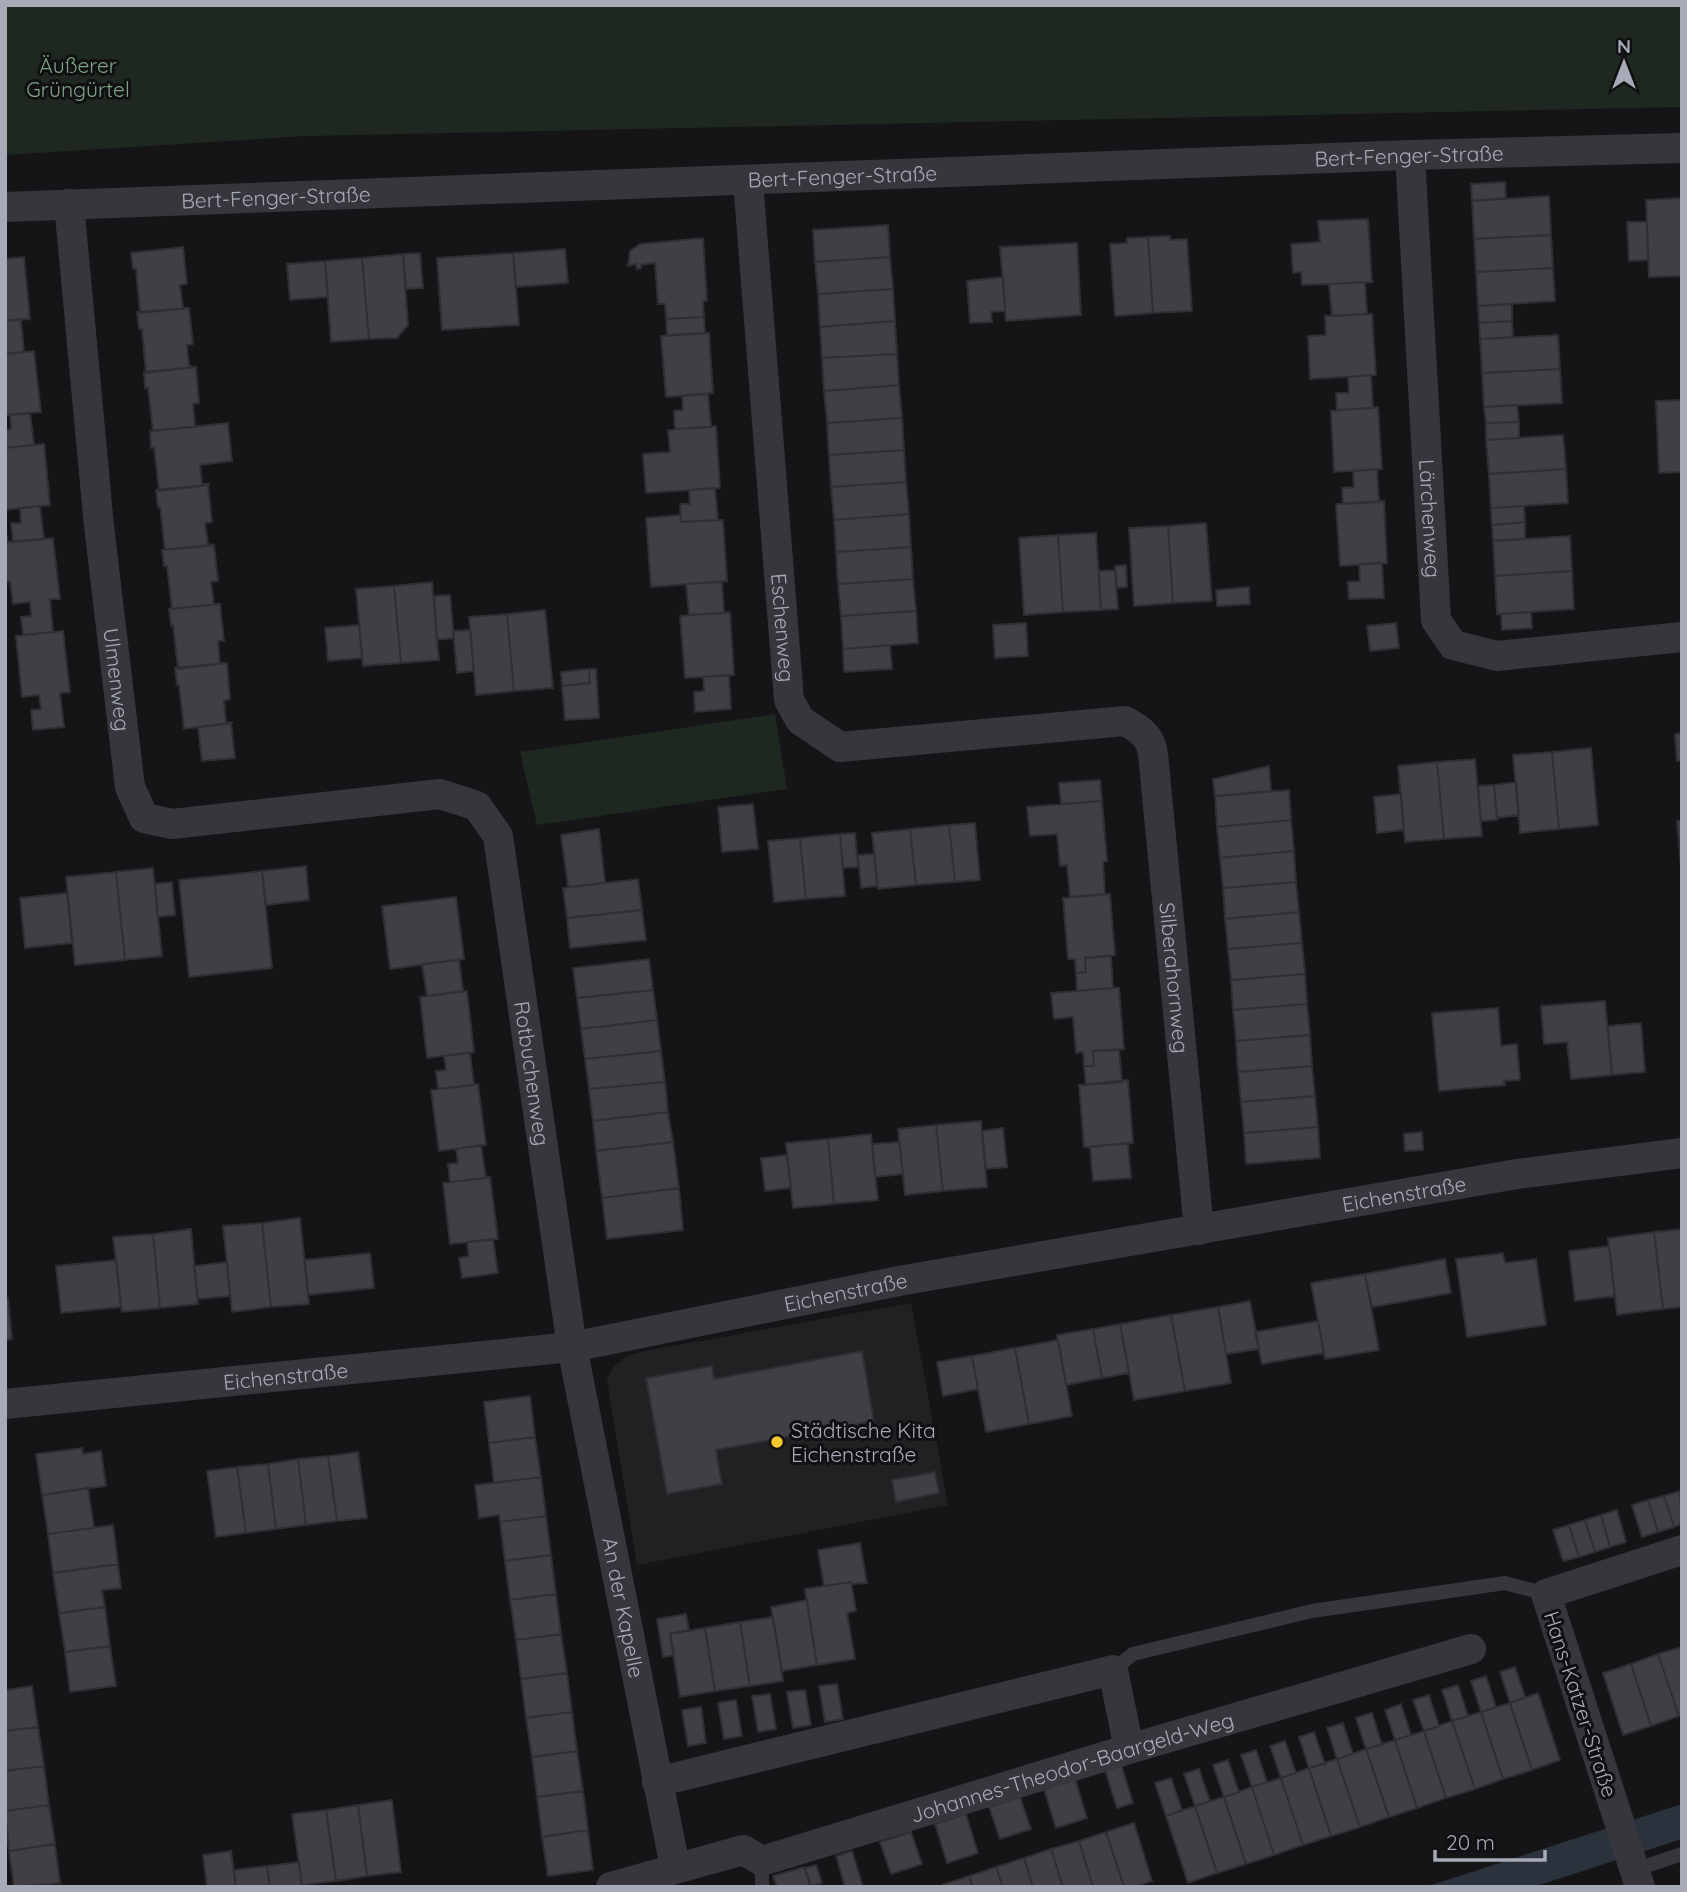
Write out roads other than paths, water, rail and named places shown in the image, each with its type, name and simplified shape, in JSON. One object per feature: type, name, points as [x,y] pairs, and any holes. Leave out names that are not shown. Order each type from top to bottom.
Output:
[{"type":"street","name":"Bert-Fenger-Straße","points":[[5,207],[1410,155],[1682,148]]},
{"type":"street","name":"Lärchenweg","points":[[1410,155],[1436,620],[1453,645],[1497,656],[1682,637]]},
{"type":"street","name":"Eschenweg","points":[[748,181],[789,700],[800,720],[840,747],[1125,721],[1141,729]]},
{"type":"street","name":"Ulmenweg","points":[[69,204],[99,526],[130,787],[144,818],[172,824],[440,794],[477,806]]},
{"type":"street","name":"Silberahornweg","points":[[1141,729],[1152,745],[1199,1230]]},
{"type":"street","name":"Rotbuchenweg","points":[[477,806],[498,836],[572,1347]]},
{"type":"street","name":"Eichenstraße","points":[[5,1404],[572,1347],[900,1282],[1517,1174],[1682,1153]]},
{"type":"street","name":"An der Kapelle","points":[[572,1347],[675,1867]]},
{"type":"street","name":"Hans-Katzer-Straße","points":[[1635,1871],[1546,1594],[1682,1550]]},
{"type":"street","name":"Johannes-Theodor-Baargeld-Weg","points":[[611,1887],[743,1850],[762,1874],[1129,1749],[1471,1649]]},
{"type":"street","points":[[657,1782],[1113,1670],[1129,1749]]},
{"type":"lane","points":[[1113,1670],[1133,1654],[1312,1611],[1504,1583],[1546,1594]]},
{"type":"lane","name":"Hans-Katzer-Straße","points":[[1635,1871],[1682,1854]]},
{"type":"place","name":"Städtische Kita Eichenstraße","points":[[777,1442]]},
{"type":"park label","name":"Äußerer Grüngürtel","points":[[78,77]]}]
